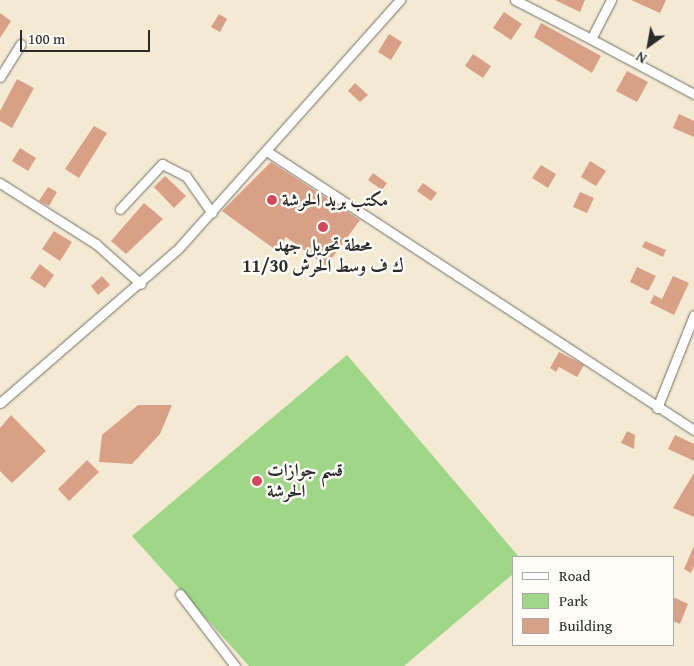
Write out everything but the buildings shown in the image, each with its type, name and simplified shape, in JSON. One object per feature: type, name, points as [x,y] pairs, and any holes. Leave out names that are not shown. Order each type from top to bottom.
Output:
[{"type":"street","points":[[0,403],[141,284],[212,213],[268,152],[400,0]]},
{"type":"street","points":[[515,0],[694,94]]},
{"type":"street","points":[[591,39],[610,0]]},
{"type":"street","points":[[0,77],[21,44]]},
{"type":"street","points":[[268,152],[598,363],[657,408],[694,430]]},
{"type":"street","points":[[120,209],[162,164],[186,176],[212,213]]},
{"type":"street","points":[[0,182],[96,244],[141,284]]},
{"type":"street","points":[[657,408],[694,315]]},
{"type":"street","points":[[180,594],[236,666]]},
{"type":"green space","points":[[347,355],[518,556],[512,556],[512,575],[404,666],[249,666],[132,536]]},
{"type":"place","name":"مكتب بريد الحرشة","points":[[272,200]]},
{"type":"place","name":"محطة تحويل جهد 11/30 ك ف وسط الحرش","points":[[323,227]]},
{"type":"place","name":"قسم جوازات الحرشة","points":[[257,481]]}]
